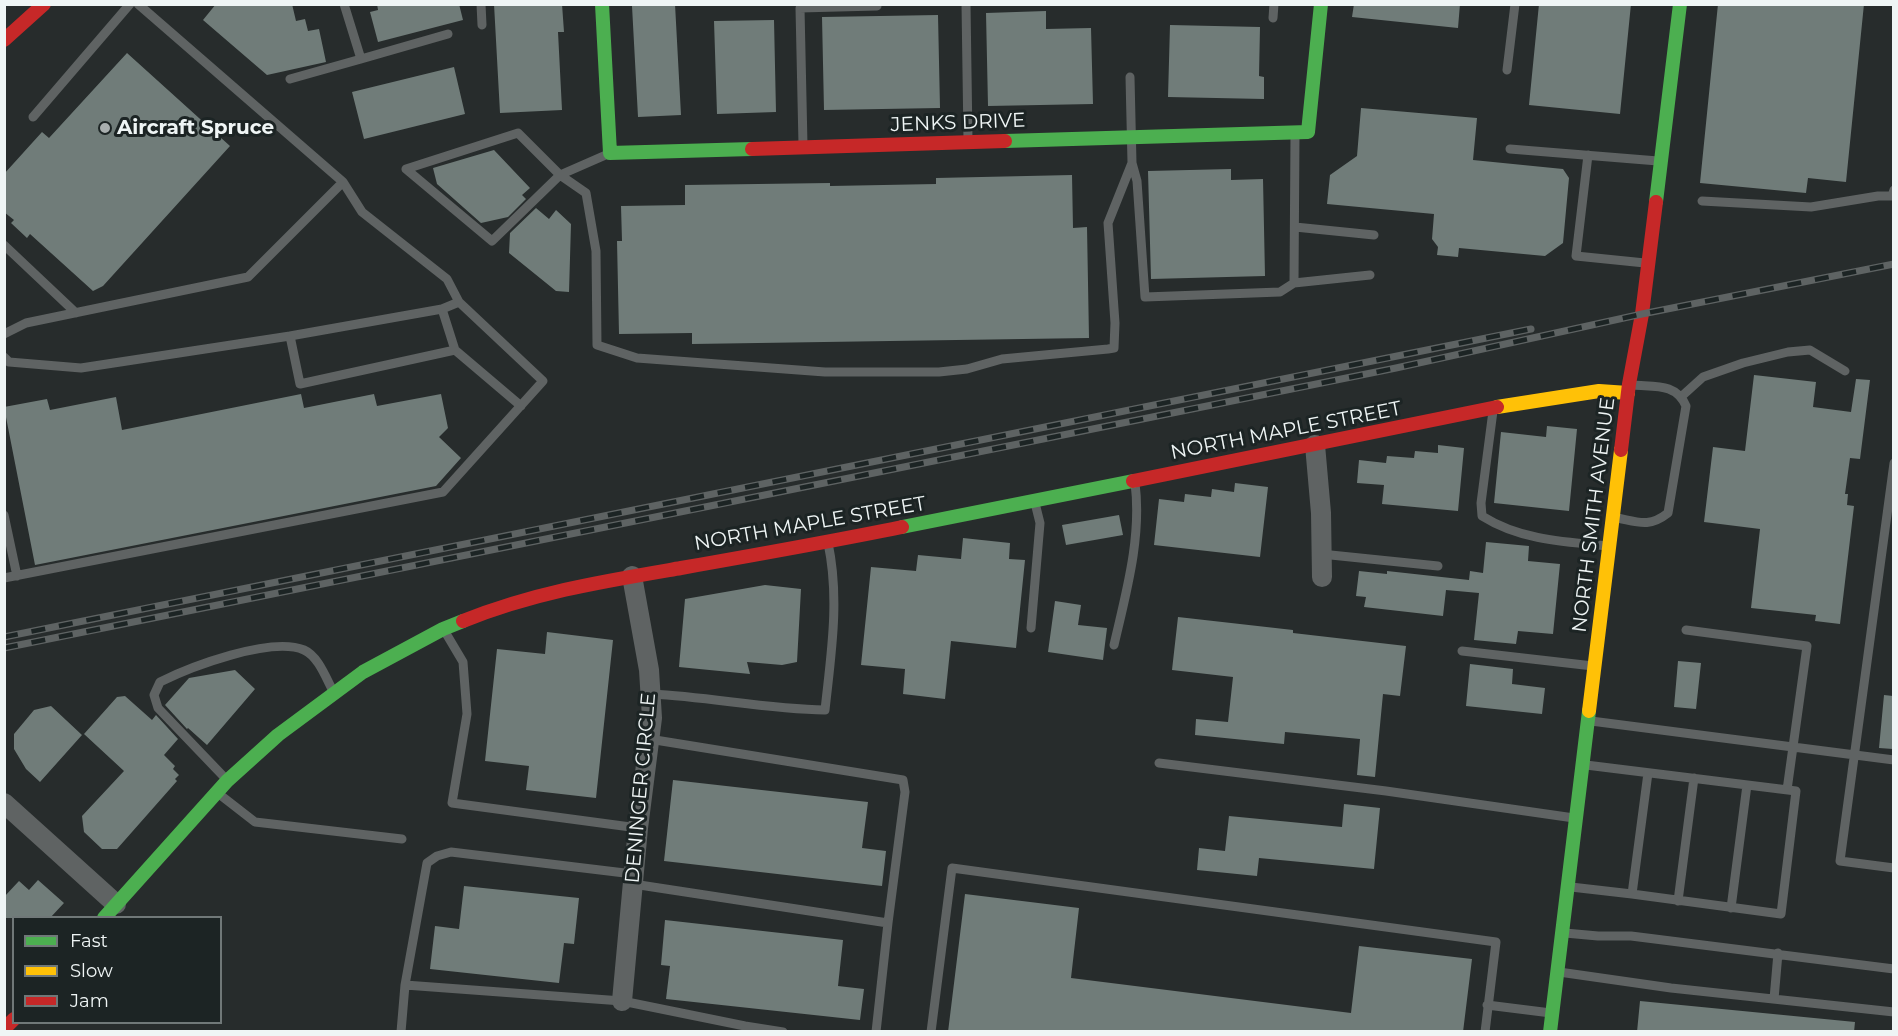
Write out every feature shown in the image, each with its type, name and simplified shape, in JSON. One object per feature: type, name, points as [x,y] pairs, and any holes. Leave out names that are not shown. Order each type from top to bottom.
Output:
[{"type":"main road","points":[[4,40],[44,4]]},
{"type":"main road","points":[[602,4],[610,153]]},
{"type":"main road","points":[[1302,132],[1321,4]]},
{"type":"main road","name":"NORTH SMITH AVENUE","points":[[1550,1032],[1629,389],[1642,314],[1680,4]]},
{"type":"main road","name":"JENKS DRIVE","points":[[610,153],[1302,132]]},
{"type":"main road","name":"NORTH MAPLE STREET","points":[[110,911],[227,781],[278,735],[363,672],[443,629],[498,607],[570,587],[828,543],[1494,408],[1599,391],[1629,389]]},
{"type":"street","points":[[1315,445],[1321,513],[1322,577]]},
{"type":"street","name":"DENINGER CIRCLE","points":[[622,1001],[638,828],[652,718],[649,670],[632,576]]},
{"type":"street","points":[[4,803],[110,911]]},
{"type":"lane","points":[[33,117],[130,4]]},
{"type":"lane","points":[[4,579],[443,492],[543,381],[459,302],[447,279],[362,212],[344,182],[138,4]]},
{"type":"lane","points":[[344,4],[361,59]]},
{"type":"lane","points":[[481,4],[482,25]]},
{"type":"lane","points":[[966,4],[968,142]]},
{"type":"lane","points":[[1273,18],[1274,4]]},
{"type":"lane","points":[[1507,70],[1515,4]]},
{"type":"lane","points":[[803,147],[800,8],[876,6]]},
{"type":"lane","points":[[290,79],[448,34]]},
{"type":"lane","points":[[1131,77],[1132,163],[1137,181],[1145,297],[1280,292],[1294,283],[1370,275]]},
{"type":"lane","points":[[1294,283],[1295,227],[1302,132]]},
{"type":"lane","points":[[610,153],[560,175],[492,241],[406,169],[518,133],[560,175],[586,193],[596,251],[597,345],[637,358],[825,372],[939,372],[967,369],[1002,359],[1114,348],[1115,323],[1108,222],[1132,163]]},
{"type":"lane","points":[[1510,148],[1660,161]]},
{"type":"lane","points":[[1588,155],[1576,256],[1647,263]]},
{"type":"lane","points":[[4,334],[26,323],[248,277],[344,182]]},
{"type":"lane","points":[[1702,201],[1811,207],[1878,196],[1892,196],[1893,190]]},
{"type":"lane","points":[[1295,227],[1374,235]]},
{"type":"lane","points":[[4,245],[76,313]]},
{"type":"lane","points":[[4,357],[9,362],[81,368],[290,336],[442,309],[459,302]]},
{"type":"lane","points":[[442,309],[455,350],[521,406]]},
{"type":"lane","points":[[290,336],[300,384],[455,350]]},
{"type":"lane","points":[[1682,396],[1703,377],[1743,363],[1788,352],[1810,350],[1845,371]]},
{"type":"lane","points":[[1614,517],[1646,524],[1657,522],[1668,513],[1686,406],[1682,396],[1675,390],[1629,389]]},
{"type":"lane","points":[[1494,408],[1481,503],[1482,516],[1497,526],[1542,540],[1611,547]]},
{"type":"lane","points":[[1893,464],[1840,861],[1893,868]]},
{"type":"lane","points":[[1114,645],[1127,589],[1135,537],[1138,505],[1135,481]]},
{"type":"lane","points":[[1031,628],[1040,523],[1034,501]]},
{"type":"lane","points":[[4,515],[17,576]]},
{"type":"lane","points":[[652,694],[691,696],[789,710],[825,710],[834,623],[834,570],[828,543]]},
{"type":"lane","points":[[1321,554],[1438,566]]},
{"type":"lane","points":[[443,629],[463,662],[467,714],[452,803],[638,828]]},
{"type":"lane","points":[[1686,630],[1807,646],[1787,790]]},
{"type":"lane","points":[[227,781],[158,708],[154,695],[160,682],[182,671],[239,653],[283,646],[305,650],[319,664],[333,693]]},
{"type":"lane","points":[[1461,651],[1596,667]]},
{"type":"lane","points":[[1589,720],[1893,760]]},
{"type":"lane","points":[[649,740],[903,780],[905,792],[876,1032]]},
{"type":"lane","points":[[1159,763],[1386,791],[1576,819]]},
{"type":"lane","points":[[1568,887],[1780,915],[1796,791],[1583,764]]},
{"type":"lane","points":[[1632,894],[1648,773]]},
{"type":"lane","points":[[1678,901],[1694,778]]},
{"type":"lane","points":[[1731,908],[1747,785]]},
{"type":"lane","points":[[217,792],[255,822],[402,839]]},
{"type":"lane","points":[[401,1032],[405,986],[427,863],[437,856],[451,852],[633,879],[888,923]]},
{"type":"lane","points":[[931,1032],[951,868],[1496,942],[1485,1032]]},
{"type":"lane","points":[[1563,933],[1630,936],[1893,969]]},
{"type":"lane","points":[[1774,999],[1778,954]]},
{"type":"lane","points":[[1558,971],[1671,988],[1893,1012]]},
{"type":"lane","points":[[405,986],[622,1001],[783,1032]]},
{"type":"lane","points":[[1488,1005],[1552,1014]]},
{"type":"building","points":[[216,4],[292,4],[296,21],[305,19],[308,31],[319,29],[326,62],[267,75],[203,20]]},
{"type":"building","points":[[377,4],[459,4],[463,20],[378,42],[370,12],[378,10]]},
{"type":"building","points":[[494,4],[562,4],[564,32],[558,32],[562,110],[500,113]]},
{"type":"building","points":[[675,4],[681,115],[638,117],[632,6]]},
{"type":"building","points":[[1354,4],[1460,4],[1458,28],[1352,17]]},
{"type":"building","points":[[1539,4],[1631,4],[1620,114],[1529,105]]},
{"type":"building","points":[[1718,4],[1864,4],[1846,182],[1808,178],[1806,193],[1700,183]]},
{"type":"building","points":[[1046,11],[1046,29],[1091,28],[1093,104],[988,106],[986,13]]},
{"type":"building","points":[[938,15],[940,108],[824,110],[822,17]]},
{"type":"building","points":[[774,20],[776,112],[717,114],[714,21]]},
{"type":"building","points":[[1170,25],[1260,27],[1259,76],[1264,77],[1264,99],[1168,97]]},
{"type":"building","points":[[127,53],[230,146],[103,286],[93,291],[30,234],[27,238],[11,223],[14,220],[4,212],[4,174],[42,132],[49,138]]},
{"type":"building","points":[[454,67],[465,114],[364,139],[352,92]]},
{"type":"building","points":[[1361,108],[1477,118],[1473,160],[1563,169],[1569,178],[1563,243],[1545,256],[1459,248],[1458,257],[1437,255],[1438,247],[1432,239],[1434,214],[1327,204],[1330,175],[1357,156]]},
{"type":"building","points":[[494,150],[530,188],[522,195],[526,199],[508,217],[481,223],[437,184],[433,168]]},
{"type":"building","points":[[1231,169],[1231,180],[1263,179],[1265,276],[1151,279],[1148,171]]},
{"type":"building","points":[[1072,175],[1073,228],[1087,227],[1089,338],[692,344],[692,333],[619,334],[617,241],[622,241],[621,206],[685,205],[685,185],[936,184],[936,178]]},
{"type":"building","points":[[536,208],[549,219],[556,210],[571,224],[569,292],[556,291],[509,253],[510,233]]},
{"type":"building","points":[[1754,375],[1816,382],[1813,407],[1851,412],[1856,379],[1870,380],[1860,459],[1850,458],[1845,494],[1848,494],[1847,505],[1854,506],[1840,624],[1815,621],[1816,615],[1751,608],[1760,529],[1704,522],[1713,447],[1745,451]]},
{"type":"building","points":[[301,394],[304,408],[374,394],[377,406],[441,394],[448,428],[439,437],[461,458],[436,486],[35,565],[4,407],[47,399],[50,410],[116,397],[122,430]]},
{"type":"building","points":[[1547,426],[1577,429],[1569,511],[1494,503],[1501,432],[1546,437]]},
{"type":"building","points":[[1438,445],[1464,448],[1458,511],[1382,504],[1384,485],[1357,483],[1359,460],[1386,463],[1387,456],[1414,458],[1415,451],[1438,453]]},
{"type":"building","points":[[1235,483],[1268,487],[1260,557],[1154,545],[1159,499],[1184,502],[1185,494],[1211,497],[1212,489],[1234,492]]},
{"type":"building","points":[[1119,515],[1123,535],[1066,545],[1062,525]]},
{"type":"building","points":[[963,538],[1010,543],[1009,559],[1025,560],[1016,648],[951,641],[945,699],[903,694],[905,669],[861,665],[871,567],[916,571],[918,555],[961,559]]},
{"type":"building","points":[[1486,542],[1529,546],[1528,561],[1560,564],[1553,634],[1518,631],[1516,644],[1474,640],[1479,593],[1446,590],[1443,616],[1364,607],[1366,597],[1356,596],[1359,571],[1387,574],[1387,571],[1469,580],[1470,571],[1483,573]]},
{"type":"building","points":[[765,585],[801,589],[797,662],[782,665],[747,662],[750,674],[679,667],[685,599]]},
{"type":"building","points":[[1055,601],[1081,605],[1078,625],[1107,628],[1103,660],[1048,652]]},
{"type":"building","points":[[1178,617],[1406,646],[1400,696],[1383,694],[1375,777],[1357,775],[1360,739],[1285,732],[1284,744],[1195,735],[1196,719],[1228,722],[1233,677],[1172,670]]},
{"type":"building","points":[[547,632],[613,640],[596,798],[526,790],[529,766],[485,761],[497,649],[545,654]]},
{"type":"building","points":[[1678,661],[1701,663],[1696,709],[1674,707]]},
{"type":"building","points":[[1470,664],[1513,669],[1512,684],[1545,688],[1542,714],[1466,706]]},
{"type":"building","points":[[235,670],[255,689],[207,745],[187,729],[165,705],[189,678]]},
{"type":"building","points":[[1884,695],[1893,696],[1893,749],[1879,748]]},
{"type":"building","points":[[125,696],[152,720],[156,715],[178,739],[164,755],[175,766],[173,769],[179,775],[175,779],[177,781],[117,849],[102,849],[84,832],[82,816],[124,771],[84,734],[117,697]]},
{"type":"building","points":[[51,706],[82,735],[40,782],[26,769],[14,749],[14,734],[34,710]]},
{"type":"building","points":[[673,780],[868,802],[862,848],[886,851],[882,886],[664,861]]},
{"type":"building","points":[[1344,804],[1380,808],[1374,869],[1259,858],[1257,876],[1197,870],[1199,848],[1225,851],[1229,816],[1342,827]]},
{"type":"building","points":[[38,880],[64,903],[52,916],[4,918],[4,897],[19,881],[29,890]]},
{"type":"building","points":[[464,886],[579,898],[574,944],[564,943],[559,983],[430,969],[435,926],[459,929]]},
{"type":"building","points":[[965,894],[1079,908],[1071,978],[1351,1013],[1359,946],[1472,959],[1463,1032],[948,1032]]},
{"type":"building","points":[[665,920],[843,940],[838,986],[864,989],[860,1020],[666,999],[670,966],[661,965]]},
{"type":"building","points":[[1640,1001],[1855,1022],[1854,1032],[1637,1032]]},
{"type":"railway","points":[[4,648],[1396,368],[1642,314],[1894,264]]},
{"type":"railway","points":[[4,637],[1531,329]]},
{"type":"traffic: fast","points":[[602,4],[610,153],[752,149]]},
{"type":"traffic: fast","points":[[1005,141],[1308,132],[1321,4]]},
{"type":"traffic: fast","points":[[1656,202],[1680,4]]},
{"type":"traffic: fast","points":[[902,527],[1133,481]]},
{"type":"traffic: fast","points":[[106,916],[227,781],[278,735],[363,672],[443,629],[463,621]]},
{"type":"traffic: fast","points":[[1550,1032],[1589,711]]},
{"type":"traffic: slow","points":[[1497,407],[1599,391],[1628,393]]},
{"type":"traffic: slow","points":[[1589,711],[1621,450]]},
{"type":"traffic: jam","points":[[4,40],[44,4]]},
{"type":"traffic: jam","points":[[752,149],[1005,141]]},
{"type":"traffic: jam","points":[[1621,450],[1656,202]]},
{"type":"traffic: jam","points":[[1133,481],[1497,407]]},
{"type":"traffic: jam","points":[[463,621],[517,602],[570,588],[902,527]]},
{"type":"traffic: jam","points":[[4,1029],[12,1021]]},
{"type":"place","name":"Aircraft Spruce","points":[[105,128]]}]
